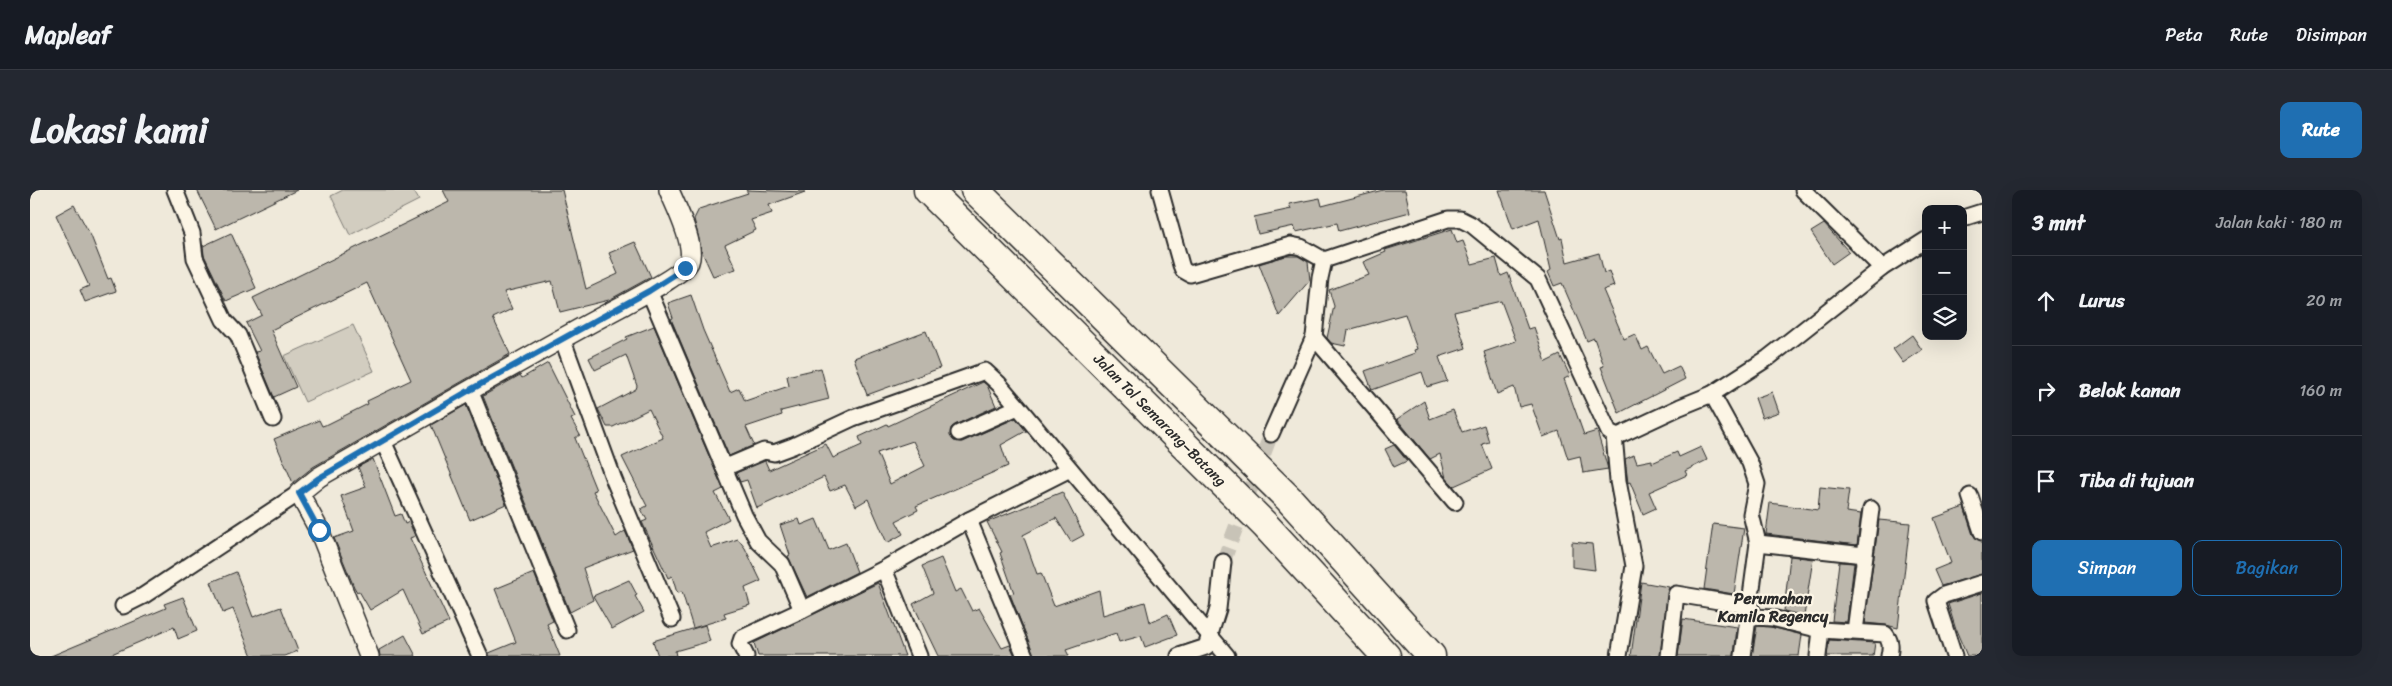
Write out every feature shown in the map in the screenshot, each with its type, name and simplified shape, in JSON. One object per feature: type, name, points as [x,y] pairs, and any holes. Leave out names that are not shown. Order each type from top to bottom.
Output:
[{"type":"highway","name":"Jalan Tol Semarang–Batang","points":[[928,190],[1265,525],[1386,656]]},
{"type":"highway","points":[[975,190],[1289,499],[1430,656]]},
{"type":"street","points":[[175,190],[192,233],[196,258],[224,320],[238,334],[273,419]]},
{"type":"street","points":[[123,606],[143,596],[319,478],[470,390],[649,291],[685,268],[690,257],[686,232],[669,190]]},
{"type":"street","points":[[1160,190],[1181,265],[1183,270],[1190,274],[1291,245],[1301,247],[1324,260],[1448,219],[1460,219],[1472,225],[1538,279],[1609,432],[1618,436],[1712,394],[1768,358],[1882,268],[1922,243]]},
{"type":"street","points":[[1803,190],[1882,268]]},
{"type":"street","points":[[1967,217],[1982,212]]},
{"type":"street","points":[[1271,434],[1314,336],[1320,278],[1324,260]]},
{"type":"street","points":[[649,291],[752,530],[758,540],[782,564],[802,610]]},
{"type":"street","points":[[1314,336],[1455,502]]},
{"type":"street","points":[[562,338],[614,480],[672,619]]},
{"type":"street","points":[[724,468],[764,450],[774,453],[793,446],[853,418],[982,372],[989,373],[1227,656]]},
{"type":"street","points":[[470,390],[567,630]]},
{"type":"street","points":[[1712,394],[1740,442],[1757,484],[1751,514],[1758,542],[1743,656]]},
{"type":"street","points":[[959,433],[1018,407]]},
{"type":"street","points":[[1614,435],[1618,481],[1634,566],[1619,656]]},
{"type":"street","points":[[383,441],[480,656]]},
{"type":"street","points":[[746,656],[740,644],[742,638],[884,569],[969,520],[1070,469]]},
{"type":"street","points":[[299,493],[319,530],[369,656]]},
{"type":"street","points":[[1970,496],[1982,532]]},
{"type":"street","points":[[1855,631],[1871,508]]},
{"type":"street","points":[[969,520],[1025,656]]},
{"type":"street","points":[[1758,542],[1864,555]]},
{"type":"street","points":[[1179,656],[1203,650],[1211,636],[1218,610],[1223,562]]},
{"type":"street","points":[[884,569],[919,656]]},
{"type":"street","points":[[1954,656],[1936,601],[1944,595],[1982,583]]},
{"type":"street","points":[[1669,656],[1676,594],[1749,606],[1756,617],[1772,618],[1821,630],[1885,634],[1889,638],[1891,647],[1889,656]]},
{"type":"street","points":[[1818,656],[1821,630]]},
{"type":"shaded area","points":[[343,190],[413,190],[419,200],[350,235],[331,196]]},
{"type":"shaded area","points":[[353,325],[374,371],[305,402],[284,356]]},
{"type":"building","points":[[197,190],[297,190],[216,229]]},
{"type":"building","points":[[443,190],[562,190],[586,289],[618,274],[609,253],[635,242],[651,277],[609,300],[560,312],[552,281],[504,292],[512,309],[493,318],[510,354],[313,467],[293,483],[274,439],[319,420],[322,426],[328,424],[368,404],[367,401],[411,380],[367,283],[271,330],[296,387],[274,397],[255,352],[260,351],[246,323],[262,315],[253,298],[449,202]]},
{"type":"building","points":[[746,190],[805,192],[769,205],[772,213],[751,220],[756,230],[725,245],[736,269],[713,276],[702,252],[694,219],[699,209],[748,193]]},
{"type":"building","points":[[1383,190],[1405,190],[1410,212],[1339,231],[1337,223],[1296,232],[1294,226],[1258,234],[1254,217],[1291,209],[1289,204],[1320,198],[1322,206]]},
{"type":"building","points":[[1499,190],[1544,190],[1560,239],[1562,238],[1567,262],[1599,253],[1604,273],[1609,271],[1614,286],[1603,290],[1624,339],[1635,334],[1642,350],[1648,347],[1662,374],[1679,366],[1685,379],[1619,413],[1601,367],[1604,366],[1594,338],[1587,341],[1562,283],[1554,286],[1548,272],[1551,270],[1539,219],[1513,229]]},
{"type":"building","points":[[74,205],[91,236],[108,279],[111,278],[116,291],[85,302],[80,290],[89,286],[56,215]]},
{"type":"building","points":[[1824,224],[1849,252],[1832,264],[1811,232]]},
{"type":"building","points":[[1452,229],[1457,243],[1463,241],[1472,264],[1496,258],[1501,276],[1508,273],[1528,329],[1534,327],[1546,362],[1560,355],[1570,376],[1564,379],[1584,435],[1597,431],[1608,469],[1583,473],[1580,456],[1568,459],[1559,431],[1543,437],[1531,404],[1519,407],[1514,387],[1497,394],[1484,352],[1516,341],[1501,301],[1454,312],[1466,348],[1439,357],[1447,381],[1427,387],[1422,372],[1372,390],[1365,371],[1415,353],[1414,350],[1417,349],[1405,314],[1348,330],[1345,346],[1331,343],[1327,338],[1334,306],[1329,290],[1369,275],[1363,262],[1386,252],[1385,250]]},
{"type":"building","points":[[231,233],[256,288],[226,301],[204,255],[203,246]]},
{"type":"building","points":[[1285,256],[1298,256],[1308,262],[1310,280],[1279,316],[1259,264]]},
{"type":"building","points":[[691,295],[703,330],[730,392],[739,388],[745,401],[789,386],[787,376],[821,368],[829,399],[781,411],[782,415],[746,427],[754,445],[729,456],[671,319],[673,318],[668,303]]},
{"type":"building","points":[[654,326],[723,489],[715,493],[729,519],[704,532],[711,548],[738,539],[745,548],[761,581],[745,588],[750,605],[724,613],[726,618],[693,628],[682,592],[677,593],[672,576],[668,578],[642,522],[647,520],[641,509],[647,506],[622,457],[663,438],[649,409],[613,427],[607,427],[598,409],[636,389],[637,386],[626,355],[595,370],[589,358],[627,339],[626,337]]},
{"type":"building","points":[[926,331],[940,368],[867,395],[854,358]]},
{"type":"building","points":[[1912,335],[1922,350],[1903,363],[1893,349]]},
{"type":"building","points":[[548,363],[575,417],[571,419],[580,435],[575,438],[596,490],[593,491],[616,537],[625,531],[633,549],[583,568],[593,600],[570,612],[483,396],[520,375],[522,378]]},
{"type":"building","points":[[983,382],[987,385],[996,406],[951,428],[950,436],[954,441],[962,442],[1016,418],[1026,431],[1001,445],[1008,466],[916,506],[918,510],[896,521],[903,534],[887,543],[868,499],[856,506],[845,485],[830,491],[824,477],[757,508],[747,480],[740,482],[736,473],[765,461],[769,470],[826,444],[833,458],[862,445],[859,437],[887,424],[888,426]],"holes":[[[913,441],[925,466],[890,484],[877,453]]]},
{"type":"building","points":[[1772,392],[1779,412],[1762,418],[1755,398]]},
{"type":"building","points":[[1424,401],[1430,419],[1453,410],[1462,432],[1484,425],[1489,442],[1482,444],[1492,469],[1454,486],[1446,478],[1440,454],[1430,459],[1397,419]]},
{"type":"building","points":[[466,405],[506,504],[470,520],[431,425]]},
{"type":"building","points":[[1394,445],[1407,461],[1394,467],[1385,449]]},
{"type":"building","points":[[1701,447],[1707,460],[1685,471],[1687,475],[1649,492],[1656,508],[1643,514],[1630,482],[1628,483],[1625,459],[1634,455],[1637,463],[1652,460],[1652,463],[1677,452],[1679,457]]},
{"type":"building","points":[[373,459],[395,516],[401,514],[405,524],[409,522],[415,536],[410,538],[449,622],[423,634],[403,590],[370,610],[359,591],[357,592],[354,587],[334,538],[354,531],[341,496],[366,487],[358,467]]},
{"type":"building","points":[[1820,487],[1849,490],[1846,512],[1861,514],[1857,545],[1766,534],[1770,503],[1818,510]]},
{"type":"building","points":[[1062,492],[1084,535],[1071,542],[1056,518],[1023,535],[1037,574],[1041,573],[1054,606],[1099,590],[1103,615],[1145,602],[1150,622],[1168,614],[1177,635],[1145,647],[1141,636],[1119,642],[1116,633],[1066,650],[1069,656],[1034,656],[1010,594],[1014,593],[1000,553],[1002,552],[987,522]]},
{"type":"building","points":[[1964,507],[1973,535],[1982,541],[1982,574],[1941,586],[1934,570],[1951,563],[1934,518]]},
{"type":"building","points":[[799,519],[801,525],[816,519],[829,550],[846,543],[857,572],[807,597],[788,556],[790,555],[780,525]]},
{"type":"building","points":[[1879,520],[1910,523],[1898,628],[1865,623]]},
{"type":"building","points":[[1713,524],[1744,528],[1734,594],[1704,589]]},
{"type":"building","points":[[1572,542],[1592,544],[1595,570],[1572,567]]},
{"type":"building","points":[[1790,556],[1813,559],[1804,616],[1784,611]]},
{"type":"building","points":[[941,558],[955,592],[961,589],[972,611],[979,608],[1002,648],[1010,645],[1015,656],[938,656],[913,604],[933,593],[922,566]]},
{"type":"building","points":[[1839,562],[1854,563],[1847,622],[1832,621]]},
{"type":"building","points":[[236,572],[253,617],[281,607],[298,651],[285,656],[252,656],[233,609],[223,613],[211,582]]},
{"type":"building","points":[[534,573],[553,621],[547,624],[560,656],[489,656],[489,653],[516,642],[495,589]]},
{"type":"building","points":[[629,580],[644,612],[612,629],[593,596]]},
{"type":"building","points":[[1641,582],[1669,587],[1660,656],[1631,656]]},
{"type":"building","points":[[878,583],[905,656],[758,656],[754,643]]},
{"type":"building","points":[[1982,593],[1982,656],[1967,656],[1948,604]]},
{"type":"building","points":[[183,597],[197,631],[178,639],[174,627],[107,656],[51,656],[166,608],[164,604]]},
{"type":"building","points":[[1683,619],[1737,627],[1734,656],[1678,656]]},
{"type":"building","points":[[705,625],[710,641],[675,651],[676,656],[658,656],[653,641]]},
{"type":"building","points":[[1757,626],[1771,627],[1802,635],[1799,656],[1752,656]]},
{"type":"building","points":[[405,635],[416,656],[380,656],[379,650]]},
{"type":"building","points":[[1829,640],[1875,643],[1873,656],[1827,656]]},
{"type":"tunnel","points":[[1223,562],[1271,434]]},
{"type":"district","name":"Perumahan Kamila Regency","points":[[1773,607]]},
{"type":"route","points":[[319,530],[299,493],[319,478],[470,390],[649,291],[685,268]]}]
